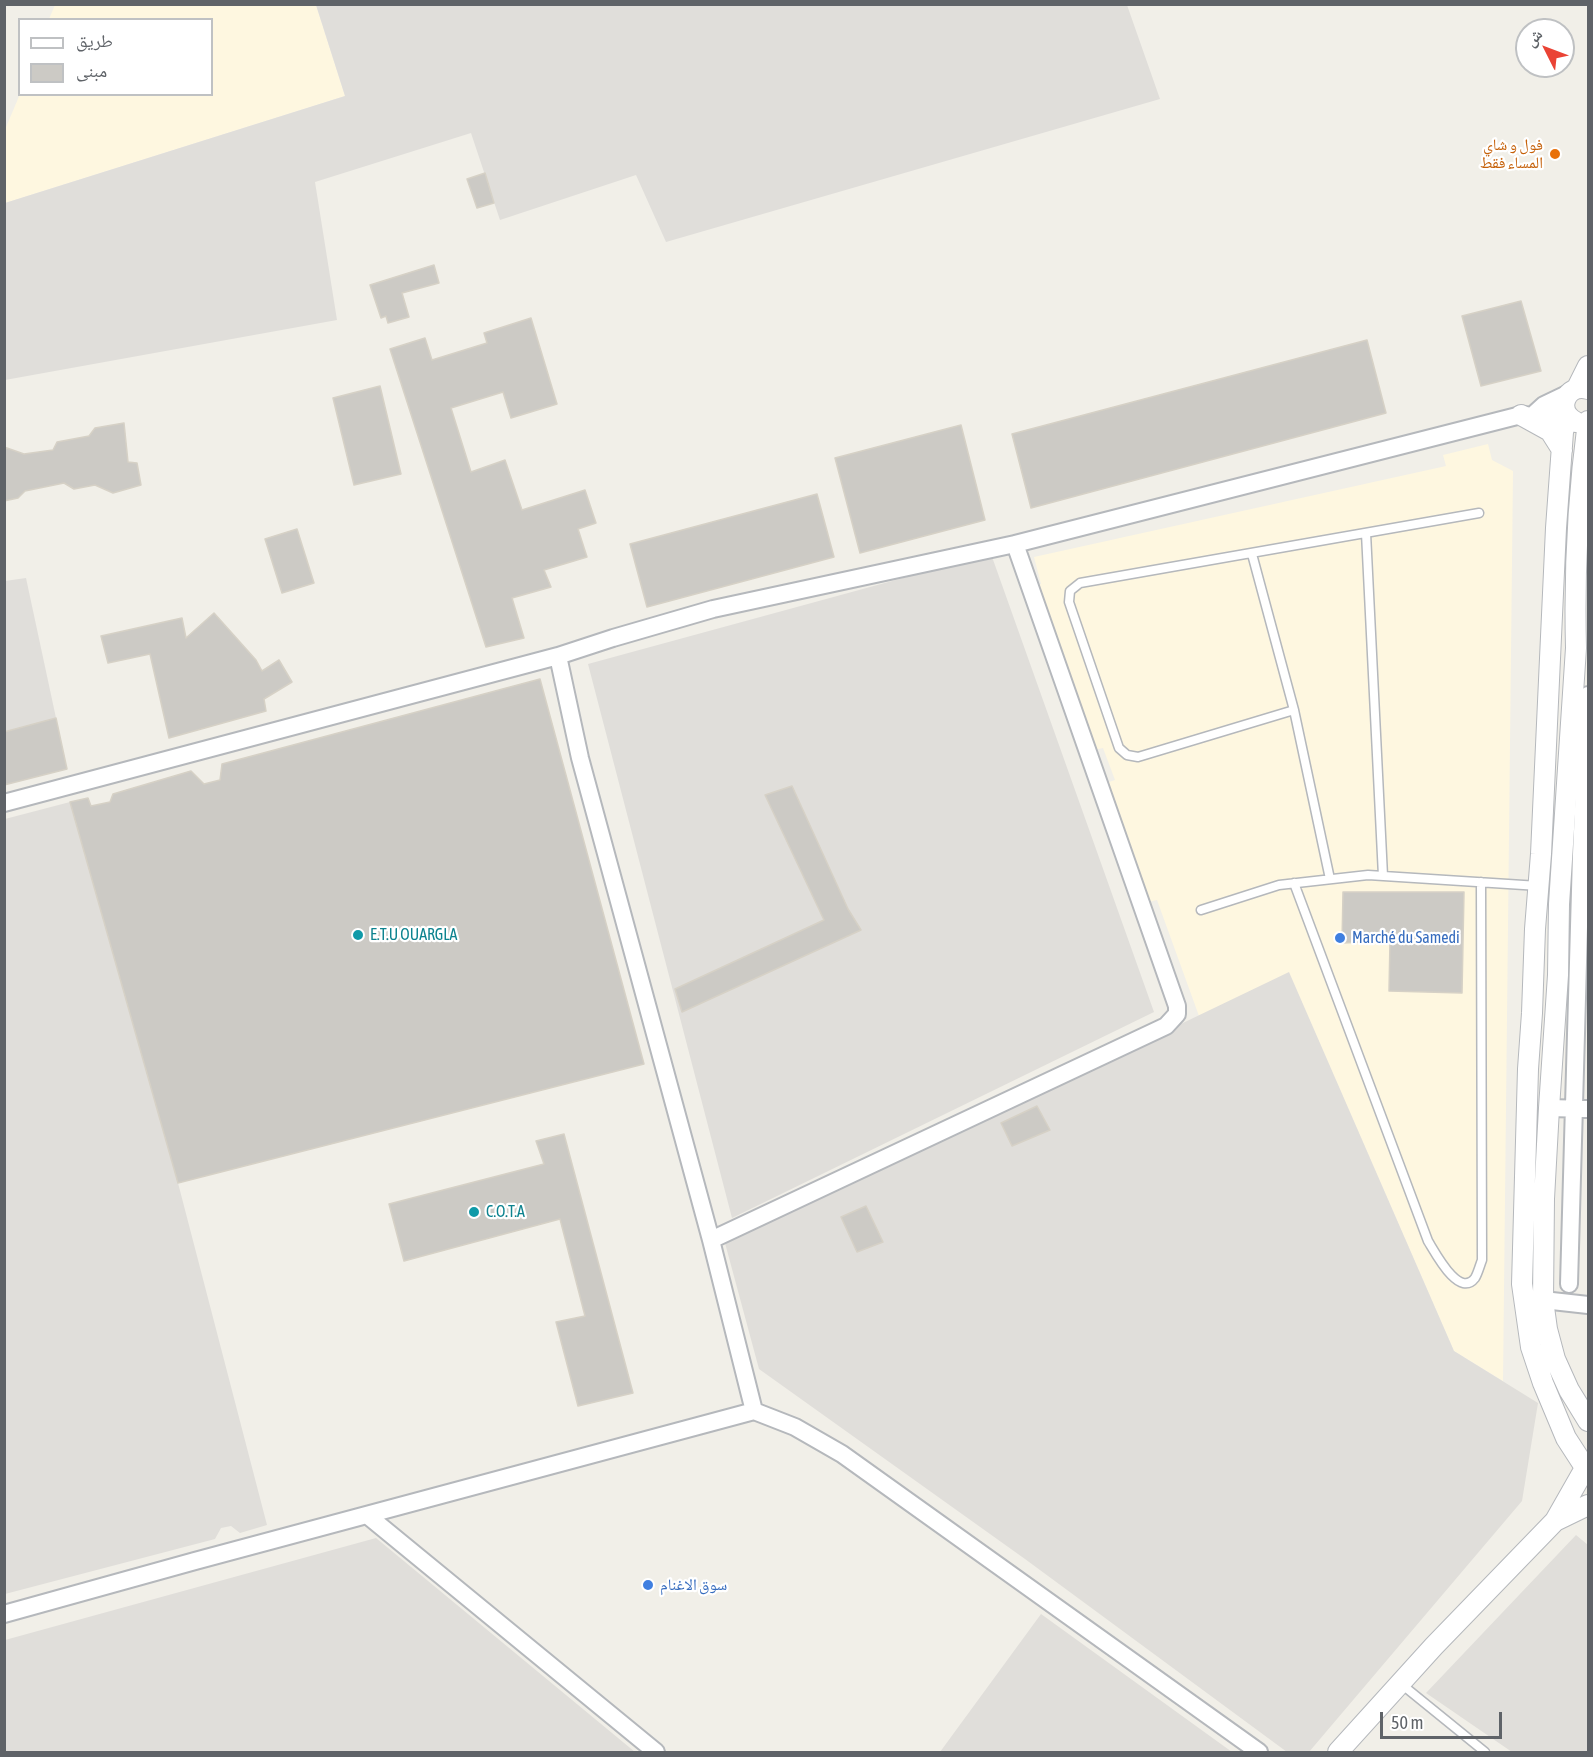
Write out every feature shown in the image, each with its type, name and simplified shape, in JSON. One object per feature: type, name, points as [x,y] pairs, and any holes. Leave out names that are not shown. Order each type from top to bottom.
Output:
[{"type":"street","points":[[1338,1752],[1450,1628],[1555,1521],[1587,1467],[1566,1438],[1543,1383],[1531,1347],[1522,1284],[1528,1069],[1541,854],[1556,528],[1563,432],[1573,400],[1588,366]]},
{"type":"street","points":[[4,803],[558,656],[713,609],[1015,544],[1527,415],[1544,405],[1573,400]]},
{"type":"street","points":[[1572,854],[1575,617],[1583,584],[1581,481],[1588,421],[1577,422],[1573,400]]},
{"type":"street","points":[[1527,415],[1550,430],[1562,450]]},
{"type":"street","points":[[711,1240],[1166,1026],[1177,1014],[1177,1006],[1015,544]]},
{"type":"street","points":[[1553,616],[1575,617]]},
{"type":"street","points":[[558,656],[580,758],[711,1240],[754,1411]]},
{"type":"street","points":[[1569,1284],[1581,1109],[1575,976],[1559,904],[1572,854],[1588,695]]},
{"type":"street","points":[[1541,854],[1572,854]]},
{"type":"street","points":[[1534,973],[1575,976]]},
{"type":"street","points":[[1575,976],[1549,1108],[1543,1300],[1547,1329],[1556,1359],[1569,1390],[1588,1421]]},
{"type":"street","points":[[1549,1108],[1581,1109]]},
{"type":"street","points":[[1543,1300],[1588,1305]]},
{"type":"street","points":[[4,1614],[754,1411],[795,1426],[834,1449],[1259,1752]]},
{"type":"street","points":[[1555,1521],[1588,1505]]},
{"type":"street","points":[[367,1515],[656,1752]]},
{"type":"lane","points":[[1294,710],[1138,757],[1127,755],[1119,748],[1069,602],[1070,591],[1080,583],[1479,513]]},
{"type":"lane","points":[[1366,533],[1383,876]]},
{"type":"lane","points":[[1252,554],[1294,710],[1330,879]]},
{"type":"lane","points":[[1201,910],[1279,885],[1368,875],[1539,886]]},
{"type":"lane","points":[[1294,883],[1428,1241],[1449,1274],[1460,1282],[1467,1283],[1475,1279],[1482,1260],[1481,882]]},
{"type":"lane","points":[[1400,1683],[1485,1752]]},
{"type":"shaded area","points":[[55,5],[316,5],[345,96],[5,203],[4,132],[19,96],[213,96],[213,18],[49,18]]},
{"type":"shaded area","points":[[316,5],[1127,5],[1160,99],[666,242],[636,175],[500,220],[471,133],[315,182],[337,320],[5,380],[5,203],[345,96]]},
{"type":"shaded area","name":"Marché du Samedi","points":[[1488,444],[1492,460],[1513,471],[1503,1381],[1454,1351],[1289,973],[1199,1016],[1157,900],[1144,903],[1100,785],[1115,780],[1103,748],[1090,751],[1029,588],[1041,584],[1034,557],[1446,466],[1443,455]]},
{"type":"shaded area","points":[[991,554],[1154,1012],[732,1218],[588,664]]},
{"type":"shaded area","points":[[26,578],[56,718],[5,732],[5,581]]},
{"type":"shaded area","points":[[70,802],[178,1183],[267,1525],[240,1533],[231,1526],[221,1528],[215,1539],[5,1594],[5,819]]},
{"type":"shaded area","points":[[1289,972],[1454,1351],[1538,1403],[1522,1501],[1309,1752],[1287,1752],[1025,1559],[759,1369],[725,1243]]},
{"type":"shaded area","points":[[1576,1535],[1588,1545],[1588,1752],[1512,1752],[1426,1693]]},
{"type":"shaded area","points":[[376,1538],[635,1752],[5,1752],[5,1640]]},
{"type":"shaded area","points":[[1041,1614],[1232,1752],[940,1752]]},
{"type":"building","points":[[485,173],[494,203],[477,208],[467,179]]},
{"type":"building","points":[[434,265],[439,283],[402,293],[409,317],[388,323],[386,316],[381,318],[370,285]]},
{"type":"building","points":[[1521,301],[1541,371],[1481,386],[1462,316]]},
{"type":"building","points":[[531,318],[557,404],[511,418],[503,392],[451,408],[471,472],[505,460],[522,510],[585,490],[596,523],[578,529],[587,557],[544,570],[551,587],[512,598],[524,638],[486,647],[390,349],[425,338],[432,360],[487,343],[484,333]]},
{"type":"building","points":[[1367,340],[1386,413],[1031,508],[1012,434]]},
{"type":"building","points":[[380,386],[401,474],[354,485],[333,398]]},
{"type":"building","points":[[124,423],[128,462],[137,463],[141,485],[113,493],[95,485],[74,489],[64,483],[25,491],[18,498],[4,501],[4,447],[24,454],[53,450],[57,442],[89,436],[95,428]]},
{"type":"building","points":[[961,425],[985,520],[860,553],[835,458]]},
{"type":"building","points":[[817,494],[834,557],[647,607],[630,544]]},
{"type":"building","points":[[297,529],[314,583],[282,593],[265,539]]},
{"type":"building","points":[[214,613],[256,660],[262,671],[279,660],[292,682],[264,699],[266,711],[169,738],[150,654],[108,663],[101,636],[182,618],[186,638]]},
{"type":"building","name":"E.T.U OUARGLA","points":[[540,679],[644,1064],[178,1183],[70,802],[88,798],[91,806],[110,802],[113,794],[191,771],[204,784],[220,780],[222,764]]},
{"type":"building","points":[[56,718],[67,769],[4,785],[4,732]]},
{"type":"building","points":[[792,786],[848,909],[861,930],[682,1012],[675,989],[824,920],[765,795]]},
{"type":"building","points":[[1343,892],[1464,892],[1462,993],[1389,991],[1390,941],[1342,943]]},
{"type":"building","points":[[1037,1106],[1050,1130],[1012,1146],[1001,1123]]},
{"type":"building","points":[[564,1134],[633,1393],[578,1406],[556,1322],[585,1316],[560,1219],[404,1261],[389,1204],[544,1164],[536,1141]]},
{"type":"building","points":[[866,1206],[883,1242],[857,1252],[841,1217]]},
{"type":"place","name":"فول و شاي المساء فقط","points":[[1555,154]]},
{"type":"place","name":"E.T.U OUARGLA","points":[[358,935]]},
{"type":"place","name":"Marché du Samedi","points":[[1340,938]]},
{"type":"place","name":"C.O.T.A","points":[[474,1212]]},
{"type":"place","name":"سوق الاغنام","points":[[648,1585]]}]
